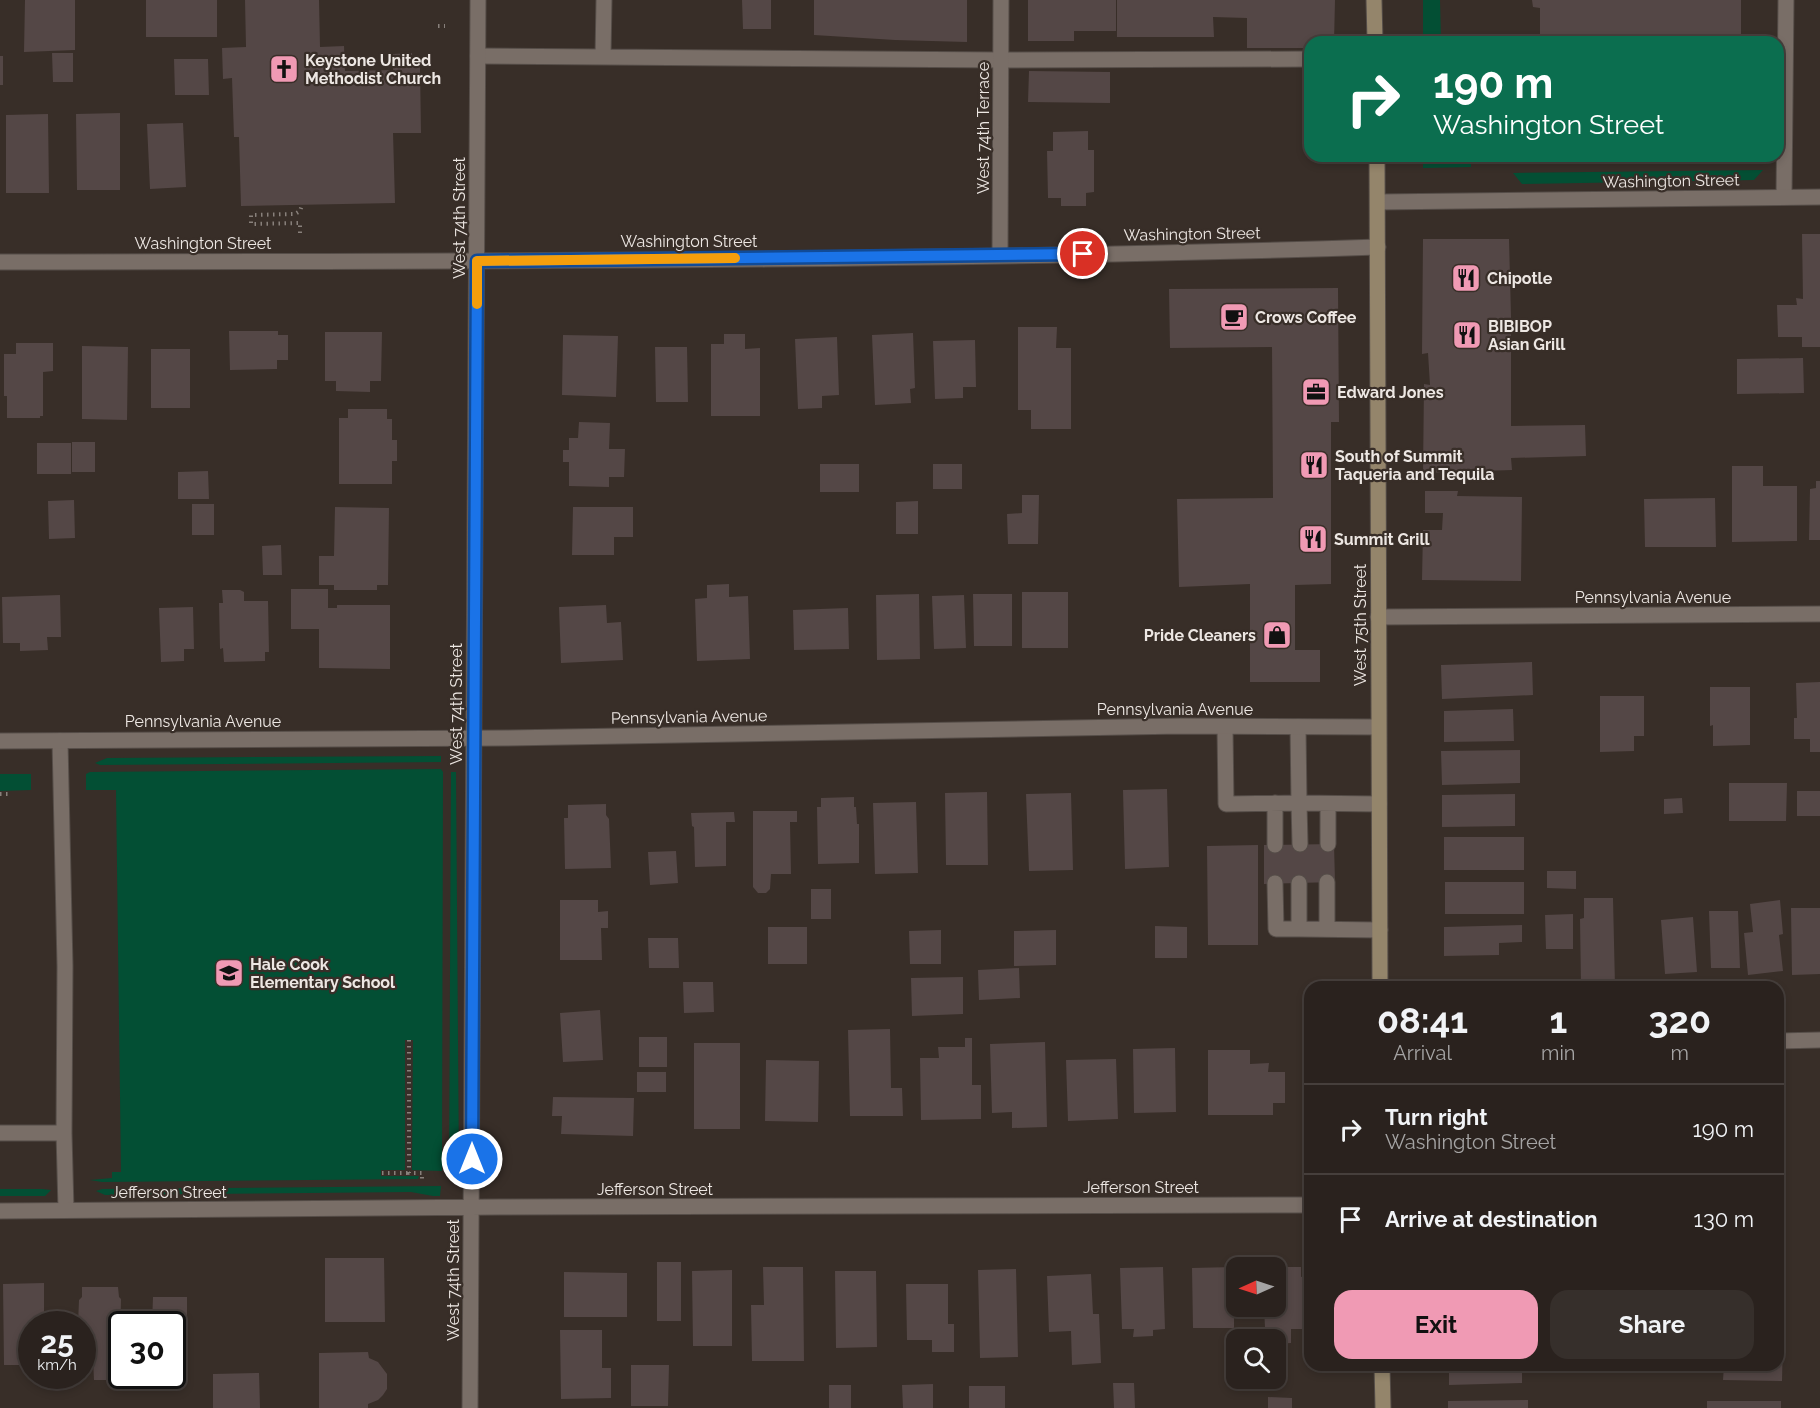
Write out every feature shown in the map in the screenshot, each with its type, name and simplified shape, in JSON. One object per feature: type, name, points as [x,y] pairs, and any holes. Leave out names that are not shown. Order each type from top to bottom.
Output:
[{"type":"main road","points":[[1374,0],[1374,36]]},
{"type":"main road","name":"West 75th Street","points":[[1377,162],[1380,981]]},
{"type":"main road","points":[[1383,1371],[1383,1408]]},
{"type":"street","name":"West 74th Street","points":[[470,1408],[478,0]]},
{"type":"street","points":[[603,57],[604,0]]},
{"type":"street","name":"West 74th Terrace","points":[[1000,256],[1001,0]]},
{"type":"street","points":[[1784,56],[1786,0]]},
{"type":"street","points":[[478,56],[1001,60],[1304,58]]},
{"type":"street","points":[[1782,162],[1784,197]]},
{"type":"street","name":"Washington Street","points":[[1378,202],[1820,197]]},
{"type":"street","name":"Washington Street","points":[[0,262],[477,261],[1000,256],[1378,247]]},
{"type":"street","name":"Pennsylvania Avenue","points":[[1378,617],[1820,614]]},
{"type":"street","points":[[1225,726],[1226,804],[1379,804]]},
{"type":"street","name":"Pennsylvania Avenue","points":[[0,741],[474,738],[1225,726],[1378,727]]},
{"type":"street","points":[[1298,727],[1300,844]]},
{"type":"street","points":[[60,741],[65,966],[66,1210]]},
{"type":"street","points":[[1275,803],[1275,845]]},
{"type":"street","points":[[1328,804],[1328,844]]},
{"type":"street","points":[[1327,882],[1327,929]]},
{"type":"street","points":[[1275,883],[1276,929],[1380,930]]},
{"type":"street","points":[[1299,883],[1299,929]]},
{"type":"street","points":[[1784,1041],[1820,1041]]},
{"type":"street","points":[[0,1133],[64,1133]]},
{"type":"street","name":"Jefferson Street","points":[[0,1211],[1304,1205]]},
{"type":"path","points":[[438,26],[445,26]]},
{"type":"path","points":[[300,233],[300,224],[251,224],[251,215],[294,214],[300,211],[302,205]]},
{"type":"path","points":[[0,794],[12,794]]},
{"type":"path","points":[[409,1040],[409,1173]]},
{"type":"path","points":[[382,1173],[422,1173],[422,1183]]},
{"type":"green space","points":[[1423,0],[1440,0],[1441,36],[1423,36]]},
{"type":"green space","points":[[1423,162],[1471,162],[1471,167],[1423,168]]},
{"type":"green space","points":[[1763,170],[1754,180],[1522,184],[1513,173]]},
{"type":"green space","points":[[441,756],[441,762],[100,765],[95,763],[107,758]]},
{"type":"green space","name":"Hale Cook Elementary School","points":[[441,769],[443,772],[442,1171],[412,1170],[413,1040],[405,1040],[405,1170],[381,1170],[381,1176],[419,1176],[418,1179],[102,1182],[90,1180],[112,1178],[112,1172],[121,1172],[116,790],[86,790],[86,774],[90,772]]},
{"type":"green space","points":[[451,772],[456,772],[459,1174],[449,1178]]},
{"type":"green space","points":[[0,774],[31,774],[31,790],[0,791]]},
{"type":"green space","points":[[441,1186],[440,1196],[411,1192],[105,1195],[96,1191],[102,1189]]},
{"type":"green space","points":[[0,1189],[51,1190],[45,1196],[0,1196]]},
{"type":"building","points":[[25,0],[75,0],[75,50],[24,52]]},
{"type":"building","points":[[146,0],[217,0],[217,37],[146,37]]},
{"type":"building","name":"Keystone United Methodist Church","points":[[245,0],[319,0],[320,47],[344,46],[345,71],[393,70],[393,54],[412,53],[413,67],[420,67],[421,133],[393,133],[395,203],[241,206],[239,137],[234,137],[232,78],[223,79],[222,48],[246,47]]},
{"type":"building","points":[[742,0],[771,0],[771,29],[743,29]]},
{"type":"building","points":[[814,0],[967,0],[967,42],[814,35]]},
{"type":"building","points":[[1028,0],[1116,0],[1116,31],[1074,31],[1074,41],[1028,41]]},
{"type":"building","points":[[1117,0],[1335,0],[1334,36],[1304,36],[1304,48],[1247,48],[1247,18],[1213,17],[1214,37],[1117,37]]},
{"type":"building","points":[[1532,0],[1741,0],[1741,36],[1540,36],[1540,8],[1533,7]]},
{"type":"building","points":[[52,53],[73,53],[73,82],[53,82]]},
{"type":"building","points":[[0,56],[3,56],[3,85],[0,85]]},
{"type":"building","points":[[174,59],[208,59],[209,95],[175,95]]},
{"type":"building","points":[[1029,71],[1110,72],[1110,103],[1028,102]]},
{"type":"building","points":[[120,113],[120,190],[77,190],[76,114]]},
{"type":"building","points":[[48,114],[49,193],[6,193],[6,115]]},
{"type":"building","points":[[183,123],[186,187],[150,189],[147,124]]},
{"type":"building","points":[[1088,131],[1088,150],[1094,150],[1094,192],[1086,193],[1086,206],[1061,206],[1061,198],[1048,198],[1047,151],[1053,151],[1053,132]]},
{"type":"building","points":[[1802,234],[1820,234],[1820,347],[1802,347],[1802,337],[1778,337],[1777,305],[1797,305],[1796,298],[1803,299]]},
{"type":"building","points":[[1423,239],[1509,239],[1511,426],[1585,425],[1586,456],[1511,458],[1512,470],[1423,473],[1424,384],[1430,385],[1428,353],[1422,354]]},
{"type":"building","points":[[1338,288],[1339,422],[1331,422],[1331,584],[1295,585],[1295,650],[1320,650],[1320,682],[1250,682],[1250,584],[1179,587],[1177,499],[1273,498],[1272,347],[1170,348],[1169,289]]},
{"type":"building","points":[[1018,327],[1057,327],[1056,348],[1071,348],[1071,429],[1031,429],[1031,410],[1018,410]]},
{"type":"building","points":[[229,331],[278,331],[278,335],[288,335],[288,360],[277,360],[277,369],[230,370]]},
{"type":"building","points":[[325,332],[382,332],[381,381],[370,381],[370,392],[336,391],[336,381],[325,381]]},
{"type":"building","points":[[913,333],[915,388],[910,389],[911,403],[875,405],[872,335]]},
{"type":"building","points":[[724,334],[745,334],[745,349],[760,348],[760,416],[711,416],[711,344],[724,344]]},
{"type":"building","points":[[563,335],[618,336],[616,397],[562,395]]},
{"type":"building","points":[[837,337],[839,395],[822,396],[822,408],[798,409],[795,339]]},
{"type":"building","points":[[975,340],[976,387],[963,387],[963,398],[935,399],[933,341]]},
{"type":"building","points":[[16,343],[53,343],[53,371],[43,372],[43,416],[40,418],[7,418],[7,396],[4,396],[4,354],[16,354]]},
{"type":"building","points":[[82,346],[128,347],[127,420],[82,419]]},
{"type":"building","points":[[655,347],[687,347],[688,402],[656,402]]},
{"type":"building","points":[[151,349],[190,349],[190,408],[151,408]]},
{"type":"building","points":[[1803,358],[1804,393],[1737,394],[1737,359]]},
{"type":"building","points":[[348,409],[387,409],[387,419],[392,419],[392,440],[397,440],[397,461],[392,461],[392,484],[339,484],[339,418],[348,418]]},
{"type":"building","points":[[579,422],[610,423],[609,449],[625,449],[624,477],[609,477],[609,487],[569,486],[569,462],[563,462],[563,450],[569,450],[569,438],[578,438]]},
{"type":"building","points":[[72,442],[95,442],[95,472],[72,472]]},
{"type":"building","points":[[37,443],[71,443],[71,474],[37,474]]},
{"type":"building","points":[[820,464],[859,464],[859,492],[820,492]]},
{"type":"building","points":[[933,464],[962,464],[962,489],[933,489]]},
{"type":"building","points":[[1732,466],[1763,466],[1763,486],[1797,486],[1797,541],[1732,542]]},
{"type":"building","points":[[208,471],[209,499],[178,499],[178,472]]},
{"type":"building","points":[[1816,481],[1820,481],[1820,540],[1809,540],[1810,489],[1816,488]]},
{"type":"building","points":[[1425,491],[1458,491],[1457,496],[1522,497],[1521,581],[1422,580],[1423,530],[1442,530],[1443,513],[1425,513]]},
{"type":"building","points":[[1022,495],[1039,495],[1038,544],[1008,544],[1007,514],[1022,513]]},
{"type":"building","points":[[1715,498],[1716,547],[1645,547],[1644,499]]},
{"type":"building","points":[[74,500],[75,538],[49,539],[48,501]]},
{"type":"building","points":[[918,501],[918,534],[896,534],[896,502]]},
{"type":"building","points":[[192,504],[214,504],[214,535],[192,535]]},
{"type":"building","points":[[335,507],[389,508],[388,585],[377,585],[377,590],[334,590],[334,585],[319,585],[319,556],[334,556]]},
{"type":"building","points":[[573,507],[633,507],[633,537],[614,537],[614,555],[572,555]]},
{"type":"building","points":[[281,545],[282,575],[263,575],[262,546]]},
{"type":"building","points":[[729,584],[729,597],[748,596],[750,659],[697,661],[695,599],[707,598],[707,585]]},
{"type":"building","points":[[291,589],[328,589],[328,608],[337,608],[337,605],[390,605],[390,669],[319,668],[319,629],[291,629]]},
{"type":"building","points":[[222,590],[244,592],[244,601],[268,601],[269,652],[265,652],[265,661],[224,662],[223,648],[220,649],[219,603],[223,603]]},
{"type":"building","points":[[1022,592],[1068,592],[1068,648],[1022,648]]},
{"type":"building","points":[[919,594],[920,659],[877,660],[876,595]]},
{"type":"building","points":[[973,594],[1012,594],[1012,646],[974,646]]},
{"type":"building","points":[[60,595],[61,637],[47,637],[48,650],[20,651],[20,643],[3,643],[2,597]]},
{"type":"building","points":[[964,595],[966,648],[934,649],[932,596]]},
{"type":"building","points":[[606,605],[607,623],[621,622],[623,660],[561,663],[559,607]]},
{"type":"building","points":[[193,607],[194,649],[184,649],[184,661],[161,662],[159,608]]},
{"type":"building","points":[[848,608],[849,649],[794,650],[793,610]]},
{"type":"building","points":[[1532,662],[1533,695],[1442,699],[1441,665]]},
{"type":"building","points":[[1820,682],[1820,752],[1810,752],[1810,739],[1794,739],[1794,718],[1797,718],[1796,683]]},
{"type":"building","points":[[1710,687],[1750,687],[1750,745],[1713,746],[1713,725],[1710,726]]},
{"type":"building","points":[[1600,696],[1644,696],[1644,736],[1634,736],[1634,751],[1600,752]]},
{"type":"building","points":[[1513,709],[1514,741],[1444,742],[1444,711]]},
{"type":"building","points":[[1520,750],[1520,783],[1442,785],[1441,751]]},
{"type":"building","points":[[1729,783],[1787,783],[1786,821],[1729,821]]},
{"type":"building","points":[[1167,789],[1169,867],[1125,869],[1123,790]]},
{"type":"building","points":[[1797,791],[1820,791],[1820,816],[1797,816]]},
{"type":"building","points":[[987,792],[988,865],[946,865],[945,793]]},
{"type":"building","points":[[1071,793],[1073,870],[1029,871],[1026,794]]},
{"type":"building","points":[[1515,794],[1515,826],[1442,827],[1442,795]]},
{"type":"building","points":[[854,797],[857,824],[859,824],[859,863],[818,864],[817,807],[821,807],[821,798]]},
{"type":"building","points":[[1682,798],[1683,813],[1664,814],[1664,799]]},
{"type":"building","points":[[916,802],[918,873],[875,874],[873,803]]},
{"type":"building","points":[[606,804],[606,815],[609,819],[611,868],[565,869],[564,818],[568,818],[568,805]]},
{"type":"building","points":[[753,811],[797,811],[797,822],[790,822],[791,874],[771,874],[770,889],[766,893],[758,893],[753,887]]},
{"type":"building","points":[[734,812],[735,822],[726,822],[726,866],[695,867],[694,827],[691,813]]},
{"type":"building","points":[[1444,837],[1524,837],[1524,870],[1444,870]]},
{"type":"building","points":[[1334,844],[1335,882],[1264,884],[1264,845]]},
{"type":"building","points":[[1258,845],[1258,945],[1208,945],[1207,846]]},
{"type":"building","points":[[676,851],[678,883],[650,885],[648,852]]},
{"type":"building","points":[[1547,871],[1576,871],[1576,889],[1547,888]]},
{"type":"building","points":[[1445,882],[1524,882],[1524,914],[1445,914]]},
{"type":"building","points":[[811,889],[831,889],[831,919],[811,919]]},
{"type":"building","points":[[1584,898],[1613,898],[1615,981],[1581,981],[1580,919],[1584,918]]},
{"type":"building","points":[[560,900],[598,900],[598,912],[608,911],[608,928],[601,928],[602,960],[560,960]]},
{"type":"building","points":[[1780,900],[1783,934],[1779,935],[1783,971],[1748,975],[1744,933],[1753,932],[1750,904]]},
{"type":"building","points":[[1791,908],[1820,908],[1820,974],[1792,975]]},
{"type":"building","points":[[1709,911],[1738,911],[1740,968],[1711,968]]},
{"type":"building","points":[[1573,914],[1573,949],[1546,949],[1545,915]]},
{"type":"building","points":[[1693,917],[1697,972],[1665,974],[1661,920]]},
{"type":"building","points":[[1522,925],[1522,942],[1499,943],[1499,955],[1444,956],[1444,927]]},
{"type":"building","points":[[1155,926],[1187,927],[1187,958],[1155,958]]},
{"type":"building","points":[[768,927],[807,927],[807,964],[768,964]]},
{"type":"building","points":[[941,930],[941,964],[910,964],[909,931]]},
{"type":"building","points":[[1056,930],[1056,965],[1014,966],[1014,931]]},
{"type":"building","points":[[648,938],[678,938],[679,968],[649,968]]},
{"type":"building","points":[[1019,968],[1020,998],[979,1000],[978,970]]},
{"type":"building","points":[[963,977],[963,1014],[912,1016],[911,978]]},
{"type":"building","points":[[683,982],[713,982],[714,1012],[684,1013]]},
{"type":"building","points":[[600,1010],[603,1060],[563,1062],[560,1013]]},
{"type":"building","points":[[890,1029],[891,1088],[902,1088],[903,1116],[850,1116],[848,1030]]},
{"type":"building","points":[[639,1037],[667,1037],[667,1067],[639,1067]]},
{"type":"building","points":[[965,1038],[972,1038],[972,1085],[981,1085],[981,1119],[921,1120],[920,1058],[939,1058],[938,1047],[965,1047]]},
{"type":"building","points":[[1045,1042],[1047,1127],[1012,1128],[1012,1112],[992,1113],[990,1044]]},
{"type":"building","points":[[694,1043],[740,1043],[740,1129],[694,1129]]},
{"type":"building","points":[[1175,1048],[1176,1112],[1134,1113],[1133,1049]]},
{"type":"building","points":[[1208,1050],[1250,1050],[1250,1064],[1269,1063],[1268,1072],[1285,1072],[1285,1103],[1273,1103],[1273,1115],[1208,1115]]},
{"type":"building","points":[[1116,1059],[1118,1119],[1068,1121],[1066,1060]]},
{"type":"building","points":[[766,1060],[819,1061],[818,1122],[765,1121]]},
{"type":"building","points":[[637,1072],[666,1072],[666,1092],[637,1092]]},
{"type":"building","points":[[553,1097],[634,1098],[633,1136],[561,1134],[562,1116],[552,1116]]},
{"type":"building","points":[[1784,1168],[1785,1168],[1784,1209]]},
{"type":"building","points":[[1784,1229],[1785,1229],[1784,1268]]},
{"type":"building","points":[[325,1258],[384,1258],[385,1322],[325,1322]]},
{"type":"building","points":[[657,1262],[681,1262],[681,1321],[657,1321]]},
{"type":"building","points":[[763,1267],[803,1267],[804,1361],[752,1361],[751,1305],[764,1305]]},
{"type":"building","points":[[1163,1267],[1165,1329],[1153,1330],[1153,1336],[1133,1337],[1134,1329],[1122,1329],[1120,1268]]},
{"type":"building","points":[[1226,1267],[1226,1317],[1234,1317],[1234,1328],[1193,1328],[1192,1268]]},
{"type":"building","points":[[1286,1267],[1301,1267],[1301,1277],[1304,1276],[1304,1329],[1291,1329],[1291,1343],[1286,1343],[1286,1329],[1265,1328],[1264,1317],[1286,1317]]},
{"type":"building","points":[[1016,1269],[1018,1357],[980,1358],[978,1270]]},
{"type":"building","points":[[732,1270],[732,1346],[693,1346],[692,1271]]},
{"type":"building","points":[[835,1271],[876,1271],[877,1347],[836,1348]]},
{"type":"building","points":[[564,1272],[627,1273],[627,1317],[564,1317]]},
{"type":"building","points":[[1091,1274],[1093,1314],[1099,1314],[1101,1363],[1072,1365],[1071,1331],[1049,1332],[1047,1276]]},
{"type":"building","points":[[44,1283],[44,1311],[18,1311],[18,1365],[4,1365],[3,1284]]},
{"type":"building","points":[[906,1284],[948,1284],[948,1324],[954,1324],[954,1352],[932,1352],[932,1340],[907,1340]]},
{"type":"building","points":[[82,1287],[118,1287],[121,1311],[108,1311],[108,1380],[96,1380],[96,1311],[79,1311],[79,1300],[82,1297]]},
{"type":"building","points":[[153,1297],[187,1297],[187,1369],[186,1311],[152,1311]]},
{"type":"building","points":[[560,1330],[602,1330],[602,1368],[611,1368],[611,1398],[561,1399]]},
{"type":"building","points":[[368,1352],[369,1358],[378,1362],[387,1374],[387,1389],[383,1395],[368,1404],[368,1408],[319,1408],[319,1353]]},
{"type":"building","points":[[631,1365],[669,1365],[668,1406],[631,1406]]},
{"type":"building","points":[[1449,1371],[1522,1371],[1522,1383],[1449,1385]]},
{"type":"building","points":[[1724,1371],[1782,1371],[1782,1381],[1723,1380]]},
{"type":"building","points":[[259,1373],[260,1408],[213,1408],[213,1374]]},
{"type":"building","points":[[1113,1383],[1134,1383],[1135,1408],[1114,1408]]},
{"type":"building","points":[[933,1384],[933,1408],[903,1408],[902,1385]]},
{"type":"building","points":[[829,1385],[851,1385],[851,1408],[829,1408]]},
{"type":"building","points":[[969,1386],[1005,1386],[1005,1408],[969,1408]]},
{"type":"building","points":[[1268,1397],[1292,1398],[1292,1408],[1268,1408]]},
{"type":"building","points":[[1528,1400],[1528,1408],[1448,1408],[1448,1401]]},
{"type":"building","points":[[1707,1401],[1781,1401],[1781,1408],[1707,1408]]},
{"type":"slow traffic","points":[[477,304],[477,261],[735,258]]},
{"type":"place","name":"Keystone United Methodist Church","points":[[284,69]]},
{"type":"place","name":"Chipotle","points":[[1466,278]]},
{"type":"place","name":"Crows Coffee","points":[[1234,317]]},
{"type":"place","name":"BIBIBOP Asian Grill","points":[[1467,335]]},
{"type":"place","name":"Edward Jones","points":[[1316,392]]},
{"type":"place","name":"South of Summit Taqueria and Tequila","points":[[1314,465]]},
{"type":"place","name":"Summit Grill","points":[[1313,539]]},
{"type":"place","name":"Pride Cleaners","points":[[1277,635]]},
{"type":"place","name":"Hale Cook Elementary School","points":[[229,973]]},
{"type":"route","points":[[472,1159],[477,261],[1083,254]]}]
